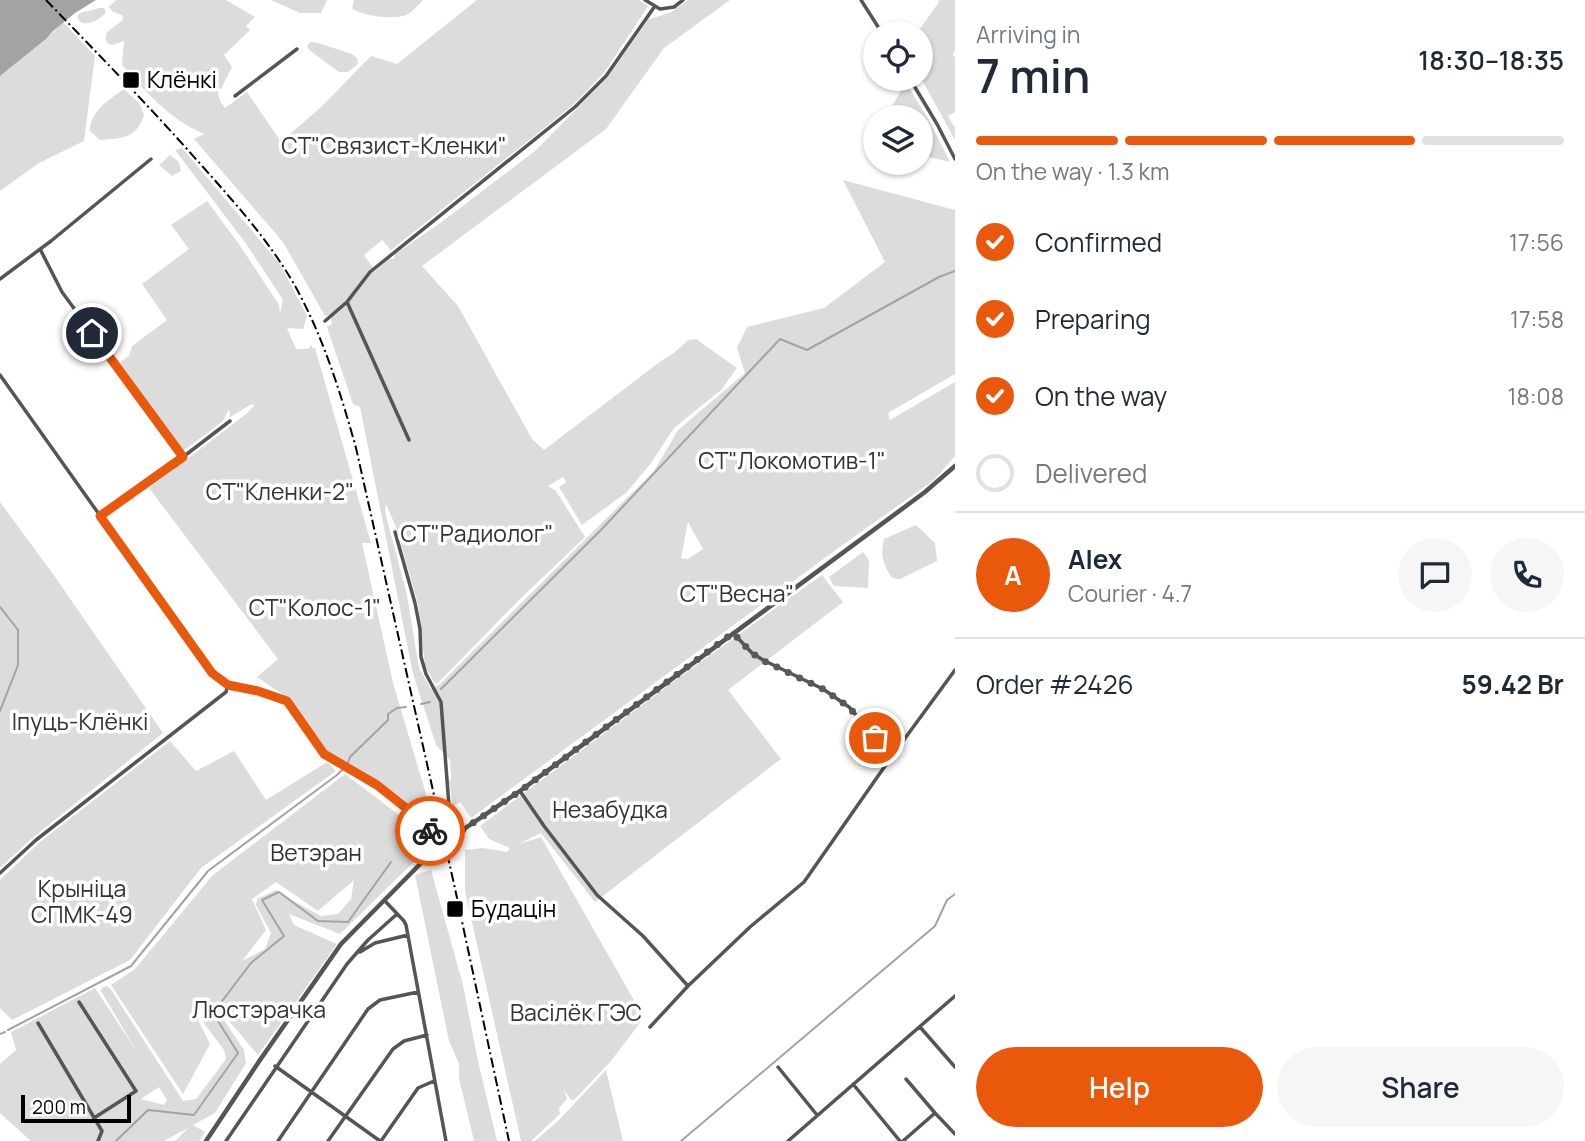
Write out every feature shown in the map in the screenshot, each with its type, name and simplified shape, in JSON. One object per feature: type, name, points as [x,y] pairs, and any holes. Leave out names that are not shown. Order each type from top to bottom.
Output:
[{"type":"street","points":[[645,0],[660,9],[674,7],[683,0]]},
{"type":"street","points":[[861,0],[874,21]]},
{"type":"street","points":[[325,321],[347,302],[370,272],[575,107],[606,76],[655,6]]},
{"type":"street","points":[[235,96],[297,49]]},
{"type":"street","points":[[917,91],[955,159]]},
{"type":"street","points":[[0,279],[151,159]]},
{"type":"street","points":[[40,249],[62,292],[183,457]]},
{"type":"street","points":[[347,302],[409,440]]},
{"type":"street","points":[[0,374],[212,673],[228,685],[287,701],[324,754],[377,785],[416,816],[433,835],[436,848]]},
{"type":"street","points":[[100,516],[230,421]]},
{"type":"street","points":[[206,1141],[341,944],[436,848],[520,791],[925,492],[955,466]]},
{"type":"street","points":[[395,532],[415,603],[420,628],[421,657],[426,674],[441,702],[449,806],[459,834]]},
{"type":"street","points":[[733,633],[762,660],[823,689],[849,707],[892,756]]},
{"type":"street","points":[[650,1027],[688,986],[750,927],[804,882],[955,670]]},
{"type":"street","points":[[0,873],[36,840],[226,692],[228,685]]},
{"type":"street","points":[[520,791],[597,895],[643,936],[688,986]]},
{"type":"street","points":[[384,901],[405,923],[446,1141]]},
{"type":"street","points":[[226,1141],[275,1066],[354,956],[397,914]]},
{"type":"street","points":[[354,956],[375,943],[408,935]]},
{"type":"street","points":[[278,1141],[368,1009],[380,1000],[418,992]]},
{"type":"street","points":[[788,1141],[955,996]]},
{"type":"street","points":[[79,1002],[136,1091],[94,1118]]},
{"type":"street","points":[[38,1023],[102,1131],[98,1141]]},
{"type":"street","points":[[920,1027],[955,1067]]},
{"type":"street","points":[[328,1141],[393,1049],[404,1041],[427,1035]]},
{"type":"street","points":[[275,1066],[381,1141],[418,1088],[435,1081]]},
{"type":"street","points":[[778,1067],[817,1115]]},
{"type":"street","points":[[906,1079],[955,1135]]},
{"type":"street","points":[[853,1084],[902,1141],[935,1113]]},
{"type":"green space","points":[[117,0],[226,0],[255,17],[246,26],[250,30],[224,55],[232,67],[221,89],[217,88],[225,108],[247,92],[281,142],[320,108],[371,56],[397,64],[477,0],[639,0],[648,6],[604,73],[572,106],[391,250],[382,240],[364,255],[375,271],[535,151],[607,78],[648,20],[671,12],[688,0],[730,0],[664,48],[606,129],[422,266],[458,306],[532,439],[544,450],[688,340],[696,339],[737,368],[721,390],[674,428],[651,463],[627,492],[582,525],[559,487],[566,482],[563,477],[548,486],[556,491],[585,537],[437,684],[425,666],[418,604],[396,527],[386,504],[385,512],[407,595],[419,668],[431,689],[440,684],[654,471],[678,430],[745,373],[737,348],[747,327],[824,308],[885,262],[843,180],[955,210],[955,374],[888,413],[890,420],[955,382],[955,456],[934,480],[471,818],[460,802],[453,806],[449,781],[450,760],[436,745],[413,674],[360,407],[353,404],[327,327],[332,324],[330,315],[325,316],[283,242],[194,139],[204,134],[169,113],[122,65],[124,41],[112,45],[106,40],[107,32],[123,20],[122,15],[112,11],[110,5]],"holes":[[[688,522],[703,549],[688,559],[681,558]]]},
{"type":"green space","points":[[271,0],[327,0],[321,13],[300,13]]},
{"type":"green space","points":[[354,0],[423,0],[409,14],[386,17],[356,11],[352,8]]},
{"type":"green space","points":[[938,0],[955,0],[955,112],[948,116],[955,128],[955,140],[928,91],[933,91],[933,21],[926,21]]},
{"type":"green space","points":[[104,8],[106,12],[100,18],[87,23],[79,21],[77,17],[80,13]]},
{"type":"green space","points":[[63,22],[95,56],[84,141],[39,163],[0,191],[0,76]]},
{"type":"green space","points":[[310,42],[352,54],[357,58],[358,64],[348,72],[339,72],[309,50],[307,46]]},
{"type":"green space","points":[[124,89],[139,103],[144,115],[141,123],[128,136],[100,140],[90,131],[93,117],[102,106]]},
{"type":"green space","points":[[901,91],[911,91],[920,105],[892,105]]},
{"type":"green space","points":[[933,128],[950,162],[933,158]]},
{"type":"green space","points":[[182,148],[280,264],[307,316],[303,329],[287,328],[296,349],[308,349],[312,345],[312,348],[315,348],[371,543],[362,543],[393,683],[434,821],[430,823],[375,779],[327,751],[289,699],[257,677],[278,659],[149,488],[254,406],[252,404],[230,417],[229,409],[223,421],[183,451],[119,363],[129,356],[132,346],[167,320],[142,284],[189,249],[171,225],[207,201],[279,305],[280,314],[283,300],[247,245],[175,150]]},
{"type":"green space","points":[[170,155],[179,162],[181,171],[172,176],[159,165]]},
{"type":"green space","name":"Іпуць-Клёнкі","points":[[0,502],[163,733],[31,839],[0,868]]},
{"type":"green space","points":[[916,525],[935,543],[937,561],[900,579],[892,578],[883,560],[884,539]]},
{"type":"green space","points":[[863,552],[869,560],[868,588],[834,586],[829,577]]},
{"type":"green space","points":[[822,575],[843,602],[728,690],[781,759],[595,902],[541,833],[519,844],[541,837],[644,1018],[610,1062],[574,1100],[571,1100],[564,1090],[567,1099],[559,1108],[560,1114],[531,1141],[521,1141],[465,891],[465,850],[483,848],[507,852],[510,848],[489,839],[480,826]]},
{"type":"green space","name":"Крыніца СПМК-49","points":[[170,741],[196,771],[234,751],[266,800],[327,762],[336,771],[201,868],[130,960],[12,1020],[0,1008],[0,880],[40,842]]},
{"type":"green space","points":[[345,774],[399,815],[406,810],[424,828],[426,850],[340,934],[289,914],[294,925],[337,944],[258,1055],[224,1015],[222,1017],[244,1050],[246,1063],[215,1113],[193,1125],[205,1132],[199,1141],[175,1141],[188,1128],[164,1141],[31,1141],[0,1113],[0,1064],[16,1050],[11,1032],[95,988],[137,1052],[101,991],[106,986],[110,988],[183,1101],[196,1099],[226,1059],[224,1050],[204,1023],[203,1011],[212,997],[196,1016],[210,1044],[183,1094],[111,985],[135,969],[213,875]],"holes":[[[354,880],[351,899],[338,914],[321,916],[276,890],[257,899],[256,905],[271,933],[265,949],[242,961],[266,930],[252,899],[276,882],[318,911]],[[159,1087],[167,1100],[164,1105],[141,1099]]]},
{"type":"green space","points":[[431,870],[463,985],[497,1141],[474,1141],[459,1078],[459,1064],[449,1041],[415,875]]},
{"type":"green space","points":[[606,1070],[623,1141],[535,1141],[559,1120]]},
{"type":"shaded area","points":[[0,0],[96,0],[75,13],[0,76]]},
{"type":"waterway","points":[[441,689],[600,531],[780,339],[807,350],[939,277],[955,271]]},
{"type":"waterway","points":[[0,607],[18,630],[18,665],[0,711]]},
{"type":"waterway","points":[[421,704],[430,702]]},
{"type":"waterway","points":[[8,1030],[131,966],[208,871],[337,775],[347,765],[350,757],[388,720],[388,714],[397,708],[406,707]]},
{"type":"waterway","points":[[116,1141],[148,1110],[194,1115],[238,1053],[213,1013],[251,963],[284,936],[262,900],[279,892],[318,921],[348,922],[391,862]]},
{"type":"waterway","points":[[681,1141],[935,926],[947,900],[955,894]]},
{"type":"waterway","points":[[0,1034],[5,1032]]},
{"type":"railway","points":[[46,0],[164,124],[252,223],[294,284],[322,344],[356,448],[509,1141]]},
{"type":"way so far","points":[[430,831],[436,848],[520,791],[733,633],[762,660],[823,689],[849,707],[875,738]]},
{"type":"place","name":"Клёнкі","points":[[131,80]]},
{"type":"place","name":"Будацін","points":[[455,909]]},
{"type":"route","points":[[92,333],[183,457],[100,516],[212,673],[228,685],[287,701],[324,754],[377,785],[416,816],[430,831]]},
{"type":"park label","name":"СТ\"Связист-Кленки\"","points":[[394,146]]},
{"type":"park label","name":"СТ\"Локомотив-1\"","points":[[792,461]]},
{"type":"park label","name":"СТ\"Кленки-2\"","points":[[280,492]]},
{"type":"park label","name":"СТ\"Радиолог\"","points":[[477,534]]},
{"type":"park label","name":"СТ\"Весна\"","points":[[737,594]]},
{"type":"park label","name":"СТ\"Колос-1\"","points":[[315,608]]},
{"type":"park label","name":"Незабудка","points":[[610,810]]},
{"type":"park label","name":"Ветэран","points":[[316,853]]},
{"type":"park label","name":"Люстэрачка","points":[[259,1010]]},
{"type":"park label","name":"Васілёк ГЭС","points":[[576,1013]]}]
